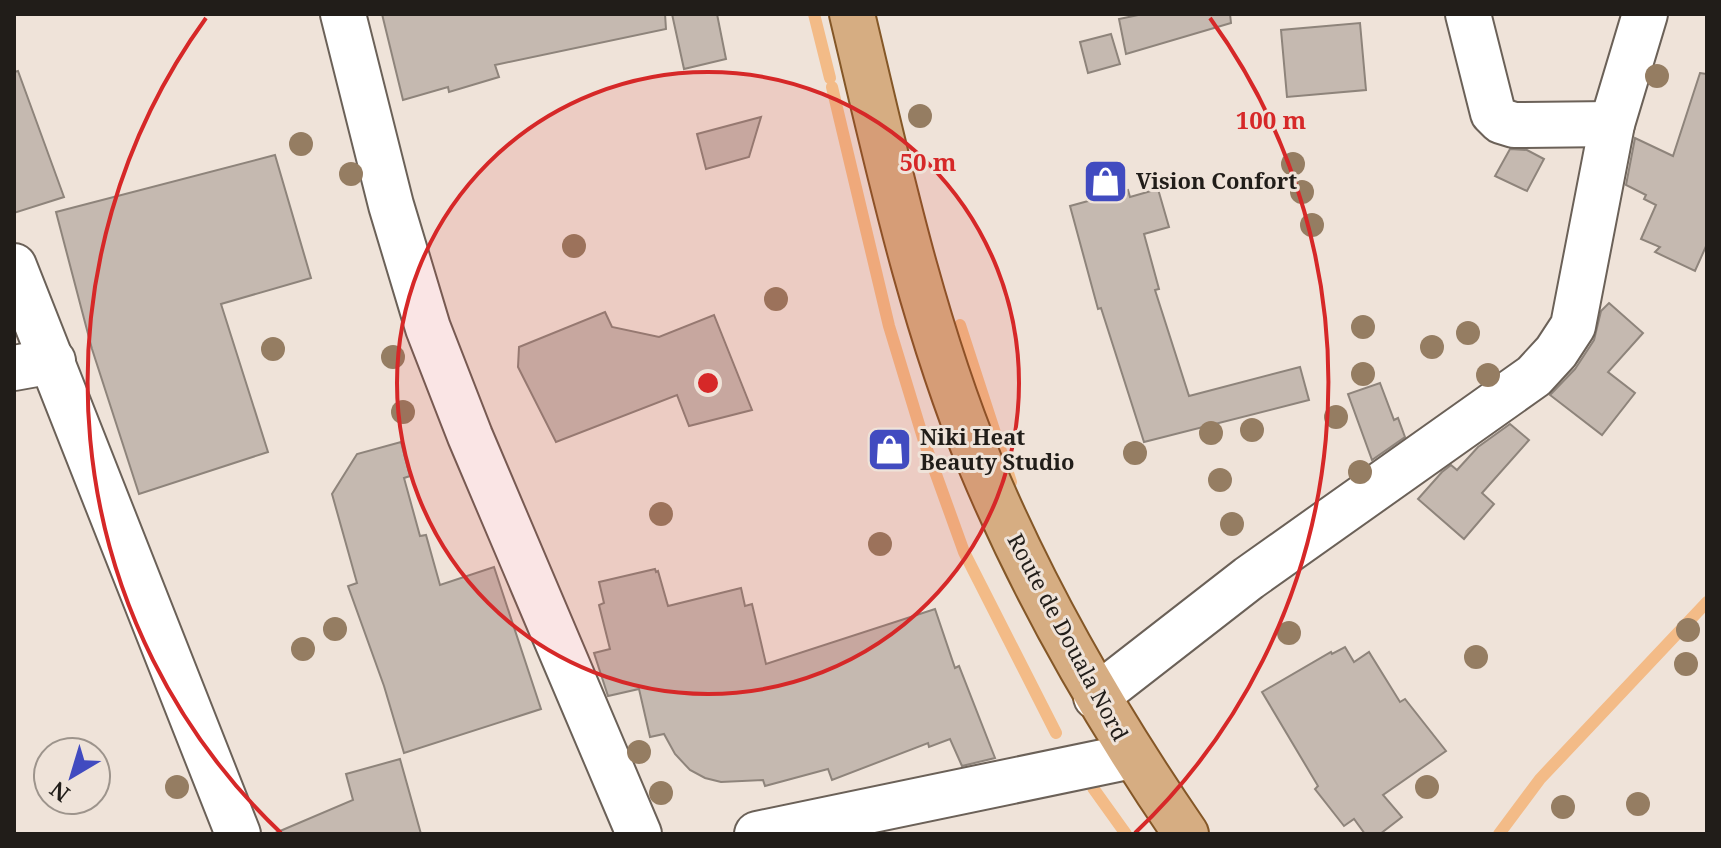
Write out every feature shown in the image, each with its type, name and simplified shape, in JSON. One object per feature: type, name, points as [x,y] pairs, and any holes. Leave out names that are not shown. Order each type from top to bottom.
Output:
[{"type":"main road","name":"Route de Douala Nord","points":[[852,14],[898,207],[938,345],[974,447],[1030,577],[1096,697],[1186,834]]},
{"type":"street","points":[[343,14],[391,205],[428,328],[470,436],[639,834]]},
{"type":"street","points":[[1468,14],[1493,113],[1501,121],[1514,125],[1612,124]]},
{"type":"street","points":[[1096,697],[1249,578],[1534,376],[1556,352],[1573,326],[1612,124],[1645,14]]},
{"type":"street","points":[[14,266],[34,364],[238,834]]},
{"type":"street","points":[[757,834],[1132,756]]},
{"type":"building","points":[[382,14],[665,14],[666,29],[495,65],[499,77],[449,92],[448,87],[403,100]]},
{"type":"building","points":[[672,14],[717,14],[726,59],[684,69]]},
{"type":"building","points":[[1143,14],[1230,14],[1231,23],[1126,54],[1119,19]]},
{"type":"building","points":[[1360,23],[1366,90],[1287,97],[1281,30]]},
{"type":"building","points":[[1111,34],[1120,64],[1088,73],[1080,42]]},
{"type":"building","points":[[18,71],[64,197],[14,213],[14,72]]},
{"type":"building","points":[[1700,73],[1707,74],[1707,244],[1695,271],[1655,252],[1660,247],[1641,239],[1656,205],[1644,199],[1646,195],[1626,185],[1635,138],[1673,156]]},
{"type":"building","points":[[761,117],[749,157],[706,169],[697,134]]},
{"type":"building","points":[[1510,149],[1527,150],[1544,159],[1527,191],[1495,176]]},
{"type":"building","points":[[275,155],[311,278],[221,304],[268,452],[139,494],[92,349],[56,212]]},
{"type":"building","points":[[1158,189],[1169,227],[1144,234],[1159,289],[1155,290],[1189,396],[1300,367],[1309,400],[1144,442],[1101,308],[1098,309],[1070,206],[1128,190],[1130,197]]},
{"type":"building","points":[[1609,303],[1643,333],[1608,372],[1635,393],[1602,435],[1550,395],[1575,369],[1594,340],[1601,311]]},
{"type":"building","points":[[605,312],[612,327],[659,337],[714,315],[752,410],[689,426],[677,395],[556,442],[518,367],[519,347]]},
{"type":"building","points":[[1380,383],[1394,420],[1398,418],[1405,437],[1372,460],[1348,394]]},
{"type":"building","points":[[1510,424],[1529,440],[1482,493],[1494,504],[1464,539],[1418,499],[1442,472],[1451,465],[1457,470],[1478,447]]},
{"type":"building","points":[[401,442],[410,476],[404,478],[420,536],[426,535],[440,585],[494,567],[541,709],[404,753],[348,586],[357,583],[332,494],[357,454]]},
{"type":"building","points":[[655,569],[668,606],[741,588],[745,606],[752,604],[766,664],[935,609],[955,668],[959,666],[995,758],[962,766],[950,739],[929,747],[928,743],[832,780],[828,769],[765,786],[763,780],[721,782],[690,770],[675,754],[664,734],[650,737],[639,689],[608,696],[594,653],[610,649],[599,605],[604,603],[599,582]]},
{"type":"building","points":[[1345,647],[1354,662],[1369,652],[1400,702],[1405,699],[1446,751],[1383,795],[1402,817],[1380,834],[1365,834],[1354,819],[1344,826],[1315,789],[1318,786],[1262,692]]},
{"type":"building","points":[[400,759],[421,834],[273,834],[353,800],[346,774]]},
{"type":"waterway","points":[[814,14],[830,78]]},
{"type":"waterway","points":[[832,87],[889,326],[924,441],[964,552],[1056,733]]},
{"type":"waterway","points":[[960,325],[1011,482]]},
{"type":"waterway","points":[[1499,834],[1540,779],[1707,602]]},
{"type":"waterway","points":[[1093,788],[1126,834]]},
{"type":"place","name":"Vision Confort","points":[[1105,181]]},
{"type":"place","name":"Niki Heat Beauty Studio","points":[[889,450]]}]
